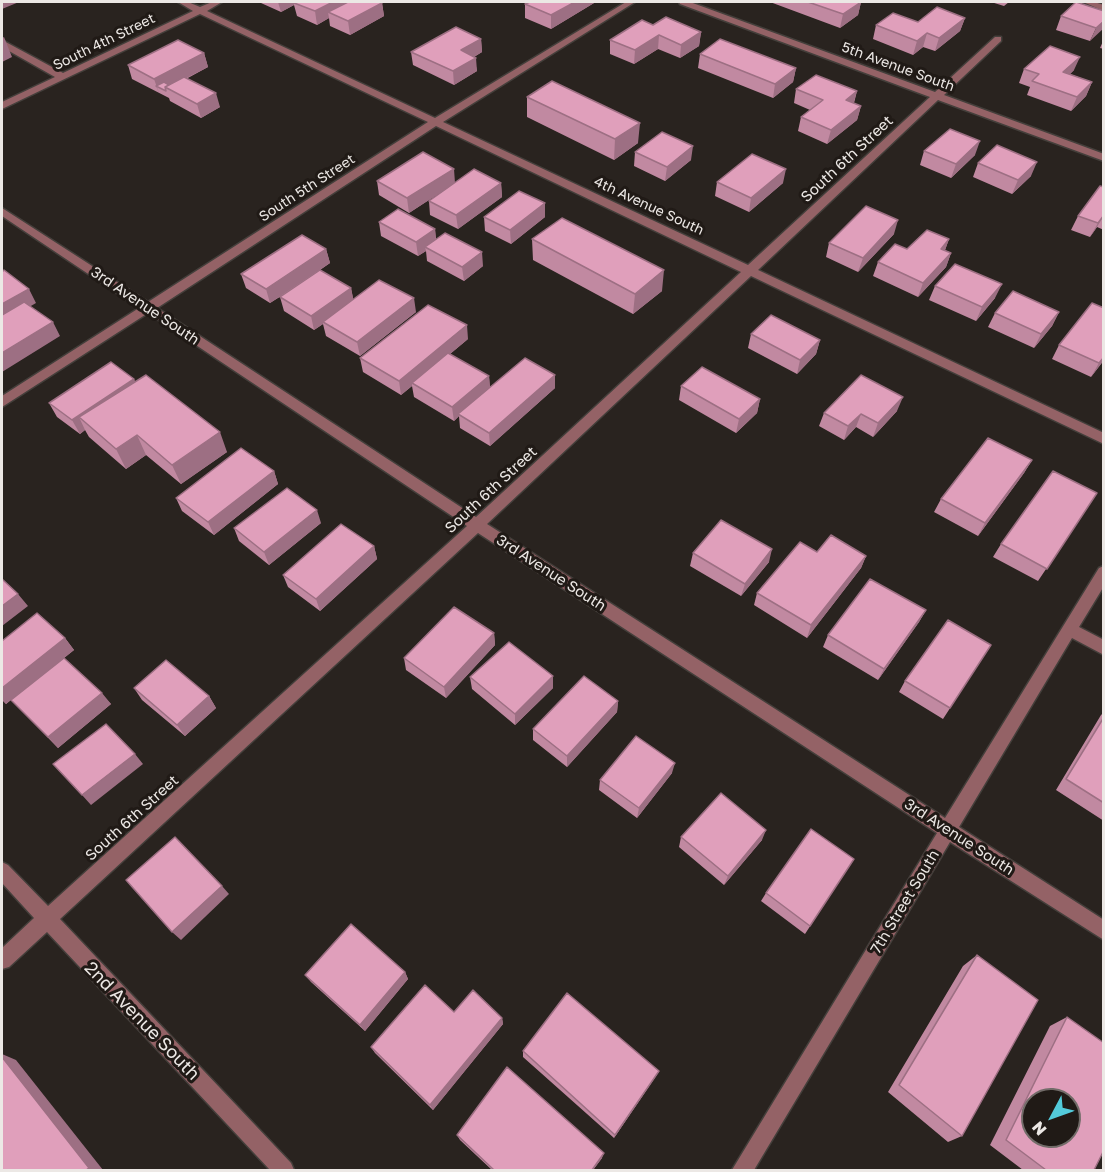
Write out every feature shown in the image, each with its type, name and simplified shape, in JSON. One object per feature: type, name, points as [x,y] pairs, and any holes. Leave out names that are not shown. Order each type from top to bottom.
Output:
[{"type":"street","name":"4th Avenue South","points":[[182,2],[1104,439]]},
{"type":"street","name":"South 4th Street","points":[[2,106],[218,2]]},
{"type":"street","name":"South 5th Street","points":[[2,402],[437,122],[631,2]]},
{"type":"street","name":"5th Avenue South","points":[[683,2],[1104,158]]},
{"type":"street","points":[[1087,2],[1104,8]]},
{"type":"street","name":"South 6th Street","points":[[2,960],[477,525],[998,39]]},
{"type":"street","points":[[2,43],[63,77]]},
{"type":"street","name":"3rd Avenue South","points":[[2,211],[477,525],[1104,931]]},
{"type":"street","name":"7th Street South","points":[[742,1170],[1104,572]]},
{"type":"street","points":[[1070,629],[1104,648]]},
{"type":"street","name":"2nd Avenue South","points":[[2,870],[46,920],[284,1170]]},
{"type":"building","points":[[333,2],[315,11],[294,3]]},
{"type":"building","points":[[348,2],[382,3],[348,21],[328,12]]},
{"type":"building","points":[[575,2],[551,15],[525,4]]},
{"type":"building","points":[[808,2],[861,2],[843,14]]},
{"type":"building","points":[[1076,2],[1104,11],[1104,21],[1096,28],[1061,16]]},
{"type":"building","points":[[937,7],[965,18],[939,38],[927,33],[917,41],[876,25],[893,13],[918,22]]},
{"type":"building","points":[[666,17],[701,32],[681,45],[659,35],[635,50],[610,40],[642,20],[653,25]]},
{"type":"building","points":[[456,27],[481,39],[461,50],[476,58],[453,71],[411,52]]},
{"type":"building","points":[[720,39],[796,68],[775,84],[700,54]]},
{"type":"building","points":[[178,40],[204,53],[154,79],[128,65]]},
{"type":"building","points":[[1050,46],[1080,57],[1063,72],[1092,82],[1077,97],[1032,81],[1039,74],[1024,69]]},
{"type":"building","points":[[816,75],[857,91],[846,100],[861,106],[831,130],[801,117],[823,100],[796,89]]},
{"type":"building","points":[[184,77],[216,93],[197,104],[165,87]]},
{"type":"building","points":[[552,81],[640,123],[615,139],[527,97]]},
{"type":"building","points":[[164,82],[169,85],[165,87],[166,91],[156,86]]},
{"type":"building","points":[[950,129],[980,141],[956,164],[924,151]]},
{"type":"building","points":[[662,132],[693,146],[667,167],[635,152]]},
{"type":"building","points":[[997,145],[1037,162],[1018,180],[978,163]]},
{"type":"building","points":[[423,152],[454,169],[407,198],[377,181]]},
{"type":"building","points":[[752,154],[786,169],[751,198],[717,182]]},
{"type":"building","points":[[474,169],[501,183],[456,215],[429,201]]},
{"type":"building","points":[[1100,186],[1104,187],[1104,215],[1098,223],[1078,216]]},
{"type":"building","points":[[519,191],[545,203],[510,230],[484,217]]},
{"type":"building","points":[[866,206],[898,220],[863,258],[829,243]]},
{"type":"building","points":[[398,209],[435,229],[416,242],[379,222]]},
{"type":"building","points":[[562,218],[664,270],[635,294],[532,239]]},
{"type":"building","points":[[927,230],[949,239],[941,249],[951,253],[923,283],[878,262],[895,244],[907,249]]},
{"type":"building","points":[[445,233],[482,252],[462,267],[425,247]]},
{"type":"building","points":[[302,235],[326,249],[266,289],[241,274]]},
{"type":"building","points":[[955,264],[1002,284],[982,307],[935,286]]},
{"type":"building","points":[[4,270],[29,289],[2,304],[2,272]]},
{"type":"building","points":[[320,270],[351,288],[311,316],[280,297]]},
{"type":"building","points":[[379,280],[414,298],[357,342],[323,322]]},
{"type":"building","points":[[1013,291],[1059,312],[1041,334],[995,313]]},
{"type":"building","points":[[24,302],[53,322],[2,353],[2,315]]},
{"type":"building","points":[[1092,303],[1104,308],[1104,357],[1099,363],[1059,345]]},
{"type":"building","points":[[428,305],[467,325],[399,381],[360,358]]},
{"type":"building","points":[[771,315],[820,340],[800,360],[751,334]]},
{"type":"building","points":[[448,353],[489,376],[452,407],[412,383]]},
{"type":"building","points":[[525,358],[555,375],[489,433],[458,414]]},
{"type":"building","points":[[111,362],[134,379],[72,420],[49,403]]},
{"type":"building","points":[[702,367],[760,399],[739,419],[681,386]]},
{"type":"building","points":[[146,375],[220,432],[172,465],[137,435],[116,449],[79,417]]},
{"type":"building","points":[[861,375],[903,397],[878,423],[861,414],[848,426],[824,413]]},
{"type":"building","points":[[988,438],[1032,460],[985,523],[941,499]]},
{"type":"building","points":[[241,448],[274,471],[208,522],[176,498]]},
{"type":"building","points":[[1053,471],[1097,493],[1047,569],[1001,544]]},
{"type":"building","points":[[287,488],[317,510],[264,552],[234,528]]},
{"type":"building","points":[[721,520],[772,549],[745,584],[693,553]]},
{"type":"building","points":[[341,524],[374,546],[316,599],[283,575]]},
{"type":"building","points":[[831,535],[866,556],[811,625],[757,593],[800,542],[817,552]]},
{"type":"building","points":[[2,579],[18,594],[2,606]]},
{"type":"building","points":[[870,579],[926,610],[884,669],[828,635]]},
{"type":"building","points":[[454,607],[494,633],[444,687],[404,658]]},
{"type":"building","points":[[37,613],[65,638],[2,688],[2,641]]},
{"type":"building","points":[[948,620],[991,645],[950,708],[905,681]]},
{"type":"building","points":[[509,642],[553,676],[515,714],[470,677]]},
{"type":"building","points":[[64,658],[102,693],[48,737],[11,700]]},
{"type":"building","points":[[166,660],[209,696],[177,725],[134,688]]},
{"type":"building","points":[[584,676],[618,701],[567,756],[533,729]]},
{"type":"building","points":[[1104,717],[1104,803],[1066,779]]},
{"type":"building","points":[[106,724],[135,754],[82,795],[53,764]]},
{"type":"building","points":[[636,736],[675,763],[639,808],[600,780]]},
{"type":"building","points":[[721,793],[766,830],[728,876],[681,837]]},
{"type":"building","points":[[811,829],[854,859],[810,926],[766,893]]},
{"type":"building","points":[[175,837],[222,886],[172,932],[126,880]]},
{"type":"building","points":[[351,924],[405,972],[360,1025],[305,975]]},
{"type":"building","points":[[977,955],[1038,1000],[962,1136],[899,1085]]},
{"type":"building","points":[[425,985],[454,1012],[473,990],[502,1018],[430,1105],[371,1047]]},
{"type":"building","points":[[567,993],[659,1071],[615,1135],[523,1051]]},
{"type":"building","points":[[1067,1017],[1104,1043],[1104,1150],[1094,1170],[1046,1170],[1006,1140],[1021,1110],[1021,1148],[1081,1148],[1081,1088],[1032,1088]]},
{"type":"building","points":[[2,1057],[89,1168],[86,1170],[2,1170]]},
{"type":"building","points":[[507,1067],[604,1153],[592,1170],[494,1170],[457,1135]]}]
